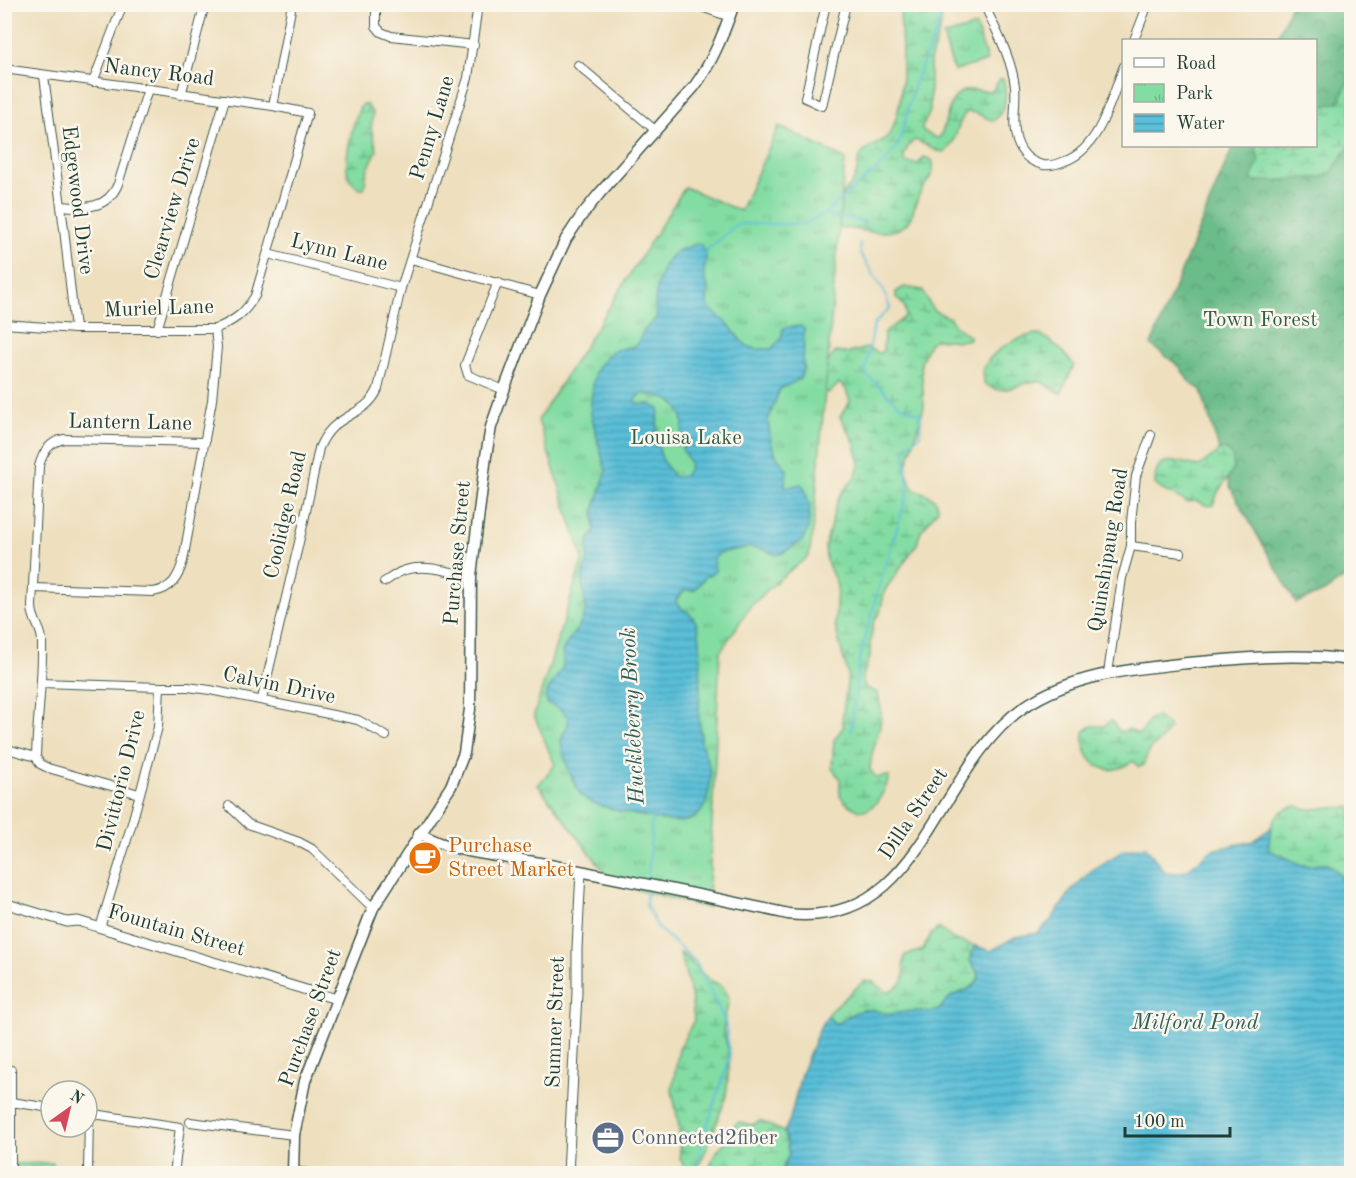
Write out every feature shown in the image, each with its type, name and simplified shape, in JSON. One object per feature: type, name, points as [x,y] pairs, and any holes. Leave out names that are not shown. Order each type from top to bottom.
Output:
[{"type":"main road","name":"Purchase Street","points":[[293,1172],[294,1135],[305,1081],[373,908],[451,786],[464,753],[470,709],[471,576],[486,456],[491,428],[504,390],[540,295],[566,239],[582,214],[708,67],[720,44],[734,4]]},
{"type":"main road","name":"Dilla Street","points":[[419,833],[440,843],[471,851],[801,915],[839,910],[868,898],[894,879],[909,861],[970,765],[1004,724],[1047,693],[1108,673],[1258,657],[1308,656],[1352,660]]},
{"type":"street","points":[[93,82],[123,4]]},
{"type":"street","points":[[181,95],[205,4]]},
{"type":"street","points":[[273,106],[292,4]]},
{"type":"street","points":[[376,4],[376,26],[388,36],[474,45]]},
{"type":"street","name":"Penny Lane","points":[[411,260],[468,78],[478,4]]},
{"type":"street","points":[[693,4],[730,17]]},
{"type":"street","points":[[826,4],[805,98],[822,106],[846,4]]},
{"type":"street","points":[[984,4],[1011,63],[1016,94],[1016,138],[1022,152],[1037,163],[1051,165],[1063,162],[1078,155],[1089,145],[1095,136],[1122,71]]},
{"type":"street","points":[[1134,39],[1148,4]]},
{"type":"street","points":[[578,65],[656,130]]},
{"type":"street","name":"Nancy Road","points":[[4,69],[181,95],[225,99],[308,113]]},
{"type":"street","name":"Edgewood Drive","points":[[44,76],[75,329]]},
{"type":"street","points":[[61,206],[98,206],[112,196],[118,184],[147,90]]},
{"type":"street","name":"Clearview Drive","points":[[157,330],[225,99]]},
{"type":"street","name":"Muriel Lane","points":[[4,324],[75,329],[157,330],[215,329],[233,321],[246,311],[255,296],[308,113]]},
{"type":"street","name":"Lynn Lane","points":[[268,254],[401,288]]},
{"type":"street","points":[[411,260],[540,295]]},
{"type":"street","name":"Coolidge Road","points":[[261,699],[304,521],[319,448],[333,426],[363,409],[376,393],[401,288],[411,260]]},
{"type":"street","points":[[498,282],[465,370],[468,375],[504,390]]},
{"type":"street","points":[[33,588],[153,592],[174,583],[183,561],[205,442],[216,363],[215,329]]},
{"type":"street","name":"Quinshipaug Road","points":[[1108,673],[1122,578],[1131,546],[1136,476],[1151,435]]},
{"type":"street","name":"Lantern Lane","points":[[36,757],[43,638],[33,617],[33,588],[39,466],[43,453],[58,440],[76,438],[205,442]]},
{"type":"street","points":[[1131,546],[1180,553]]},
{"type":"street","points":[[384,582],[400,572],[412,569],[428,568],[471,576]]},
{"type":"street","name":"Divittorio Drive","points":[[41,683],[160,687],[158,727],[100,928]]},
{"type":"street","name":"Calvin Drive","points":[[160,687],[188,687],[261,699],[358,720],[386,736]]},
{"type":"street","points":[[4,748],[36,757],[40,764],[48,768],[139,794]]},
{"type":"street","points":[[229,806],[248,824],[312,849],[373,908]]},
{"type":"street","name":"Sumner Street","points":[[568,1173],[577,993],[580,872]]},
{"type":"street","name":"Fountain Street","points":[[4,903],[66,922],[78,921],[336,999]]},
{"type":"street","points":[[11,1070],[12,1173]]},
{"type":"street","points":[[11,1101],[39,1105]]},
{"type":"street","points":[[99,1115],[180,1127],[174,1173]]},
{"type":"street","points":[[190,1122],[294,1135]]},
{"type":"street","points":[[88,1139],[88,1173]]},
{"type":"street","points":[[293,1172],[316,1173]]},
{"type":"green space","points":[[900,5],[941,5],[941,26],[930,61],[930,111],[922,128],[923,131],[936,138],[940,137],[952,102],[961,92],[992,91],[1000,79],[1003,79],[1005,102],[1001,113],[993,121],[976,113],[967,112],[960,121],[953,143],[945,152],[937,151],[916,140],[913,141],[904,155],[904,162],[918,164],[924,157],[932,160],[933,169],[910,219],[904,226],[886,232],[835,227],[828,208],[853,182],[861,155],[887,137],[896,120],[902,70]]},
{"type":"green space","name":"Town Forest","points":[[1291,5],[1351,5],[1351,573],[1324,592],[1296,603],[1231,489],[1201,390],[1189,382],[1180,367],[1151,345],[1233,147],[1317,147],[1317,39],[1276,39]]},
{"type":"green space","points":[[976,26],[987,61],[954,71],[943,36]]},
{"type":"green space","points":[[1351,74],[1351,143],[1331,173],[1323,177],[1268,181],[1254,181],[1251,178],[1259,162],[1256,147],[1317,147],[1317,108],[1339,102]]},
{"type":"green space","points":[[362,104],[367,105],[373,114],[371,128],[377,150],[367,171],[364,189],[360,189],[350,178],[347,163],[353,127]]},
{"type":"green space","name":"Louisa Lake","points":[[779,126],[845,159],[813,531],[809,556],[778,580],[750,607],[720,652],[708,908],[613,883],[538,785],[555,765],[534,715],[583,559],[538,420],[685,187],[740,211]]},
{"type":"green space","points":[[904,287],[922,290],[933,310],[950,318],[955,326],[970,339],[959,341],[935,339],[929,344],[921,362],[924,407],[906,469],[912,487],[932,497],[938,509],[921,531],[917,544],[885,590],[880,613],[874,621],[870,657],[862,678],[865,687],[877,693],[881,715],[870,770],[876,777],[889,776],[877,801],[867,809],[857,810],[840,796],[840,779],[832,768],[834,740],[844,726],[842,721],[848,675],[835,626],[837,585],[826,560],[825,546],[837,502],[856,476],[860,463],[854,441],[840,417],[850,402],[846,389],[839,383],[830,393],[826,392],[819,375],[835,352],[848,353],[866,348],[879,353],[883,351],[884,333],[906,316],[905,307],[896,297],[896,292]]},
{"type":"green space","points":[[1035,334],[1052,342],[1074,365],[1061,394],[1040,381],[1004,389],[991,388],[984,383],[983,369],[998,350]]},
{"type":"green space","points":[[1225,449],[1232,456],[1234,469],[1218,492],[1213,505],[1208,506],[1196,501],[1186,502],[1155,484],[1159,467],[1164,463],[1176,462],[1199,466]]},
{"type":"green space","points":[[1156,717],[1167,724],[1169,729],[1150,749],[1143,765],[1139,767],[1133,761],[1124,767],[1105,769],[1091,760],[1086,752],[1084,732],[1091,726],[1104,726],[1111,720],[1120,732],[1129,729],[1137,734],[1141,733],[1151,718]]},
{"type":"green space","points":[[1297,806],[1305,809],[1351,807],[1351,895],[1349,896],[1343,886],[1339,873],[1301,865],[1268,850],[1273,821],[1282,811]]},
{"type":"green space","points":[[939,928],[953,939],[975,946],[970,959],[979,976],[975,984],[951,997],[939,1010],[930,1012],[854,1013],[838,1023],[834,1023],[828,1016],[829,1012],[864,981],[873,982],[888,992],[896,988],[903,980],[905,955],[923,950],[931,934]]},
{"type":"green space","points":[[680,953],[705,976],[721,986],[729,998],[723,1030],[730,1056],[726,1097],[708,1146],[695,1173],[687,1173],[680,1158],[679,1126],[672,1090],[679,1049],[694,1020],[691,994]]},
{"type":"green space","points":[[760,1121],[784,1132],[789,1154],[781,1173],[708,1174],[714,1155],[729,1137],[735,1125],[738,1122],[752,1125]]},
{"type":"green space","points":[[53,1163],[54,1173],[43,1173],[39,1168],[30,1168],[30,1171],[26,1173],[15,1173],[15,1164]]},
{"type":"water","name":"Louisa Lake","points":[[700,244],[706,254],[704,275],[708,286],[709,308],[730,326],[741,341],[749,347],[771,349],[781,339],[783,328],[801,326],[804,329],[803,370],[800,379],[780,389],[768,420],[771,442],[776,455],[787,470],[785,486],[801,484],[810,507],[808,529],[802,541],[776,555],[763,549],[750,547],[719,553],[713,560],[714,573],[705,577],[694,591],[685,590],[676,600],[677,604],[693,617],[698,627],[701,652],[699,719],[702,745],[710,772],[709,793],[703,809],[690,820],[681,822],[623,812],[598,805],[582,796],[572,778],[561,741],[568,724],[567,716],[562,710],[547,703],[546,694],[563,667],[563,649],[581,623],[586,610],[583,573],[588,560],[588,542],[595,530],[594,511],[606,472],[591,414],[595,372],[612,351],[635,346],[638,343],[644,330],[657,317],[656,293],[660,275],[668,260],[681,249]],"holes":[[[641,394],[663,397],[678,408],[683,423],[682,447],[689,462],[684,476],[675,477],[661,455],[657,435],[659,409],[651,404],[637,404],[635,401]]]},
{"type":"water","name":"Milford Pond","points":[[1271,828],[1268,850],[1303,865],[1326,864],[1331,866],[1340,875],[1352,906],[1351,1173],[781,1173],[789,1154],[784,1132],[790,1119],[801,1074],[820,1027],[828,1016],[834,1023],[838,1023],[862,1010],[889,1014],[939,1010],[952,996],[974,986],[977,982],[978,973],[970,961],[975,946],[991,951],[1015,937],[1038,933],[1051,920],[1072,890],[1092,870],[1123,851],[1145,846],[1165,872],[1178,873],[1187,870],[1212,850],[1253,841]]},
{"type":"waterway","name":"Huckleberry Brook","points":[[706,251],[737,224],[803,224],[824,214],[884,163],[899,144],[914,85],[942,18],[940,4]]},
{"type":"waterway","points":[[824,214],[863,221],[866,225]]},
{"type":"waterway","points":[[851,731],[859,661],[908,492],[905,448],[920,435],[921,414],[899,405],[865,373],[874,324],[890,308],[884,291],[860,253],[860,243]]},
{"type":"waterway","name":"Huckleberry Brook","points":[[648,882],[652,816]]},
{"type":"waterway","name":"Huckleberry Brook","points":[[647,888],[646,905],[658,928],[696,962],[725,1021],[730,1057],[705,1132],[694,1174]]},
{"type":"place","name":"Purchase Street Market","points":[[425,858]]},
{"type":"place","name":"Connected2fiber","points":[[608,1138]]}]
